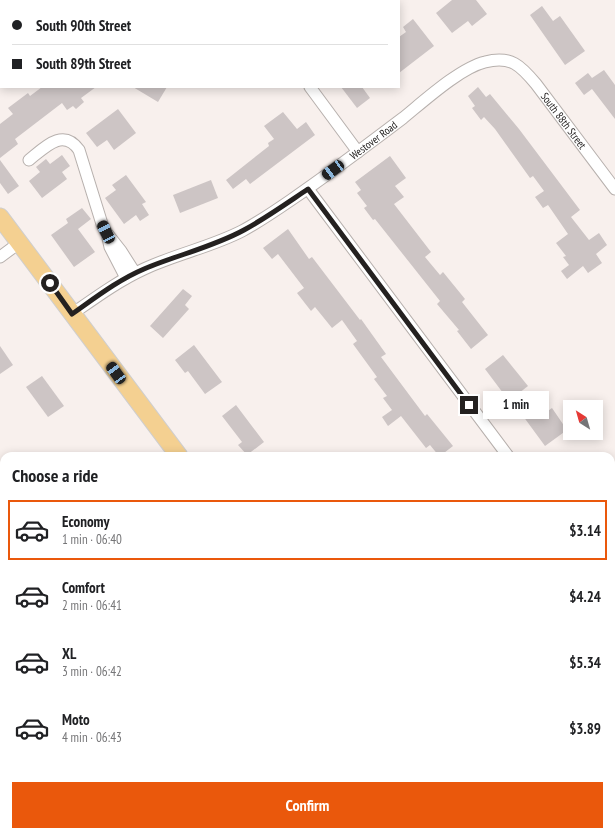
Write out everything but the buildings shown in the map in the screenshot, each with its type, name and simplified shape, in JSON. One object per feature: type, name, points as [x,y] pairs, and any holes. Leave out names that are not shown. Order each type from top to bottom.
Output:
[{"type":"main road","points":[[0,217],[176,452]]},
{"type":"street","name":"Westover Road","points":[[72,314],[131,276],[166,260],[243,231],[308,189],[460,74],[484,62],[506,60]]},
{"type":"street","name":"South 88th Street","points":[[506,60],[518,65],[527,73],[615,188]]},
{"type":"street","points":[[311,88],[358,152]]},
{"type":"street","points":[[29,160],[56,141],[63,140],[72,142],[79,150],[102,224],[131,276]]},
{"type":"street","points":[[308,189],[505,452]]},
{"type":"street","points":[[0,257],[19,242]]},
{"type":"route","points":[[50,283],[72,314],[126,278],[143,269],[243,231],[308,189],[469,405]]}]
